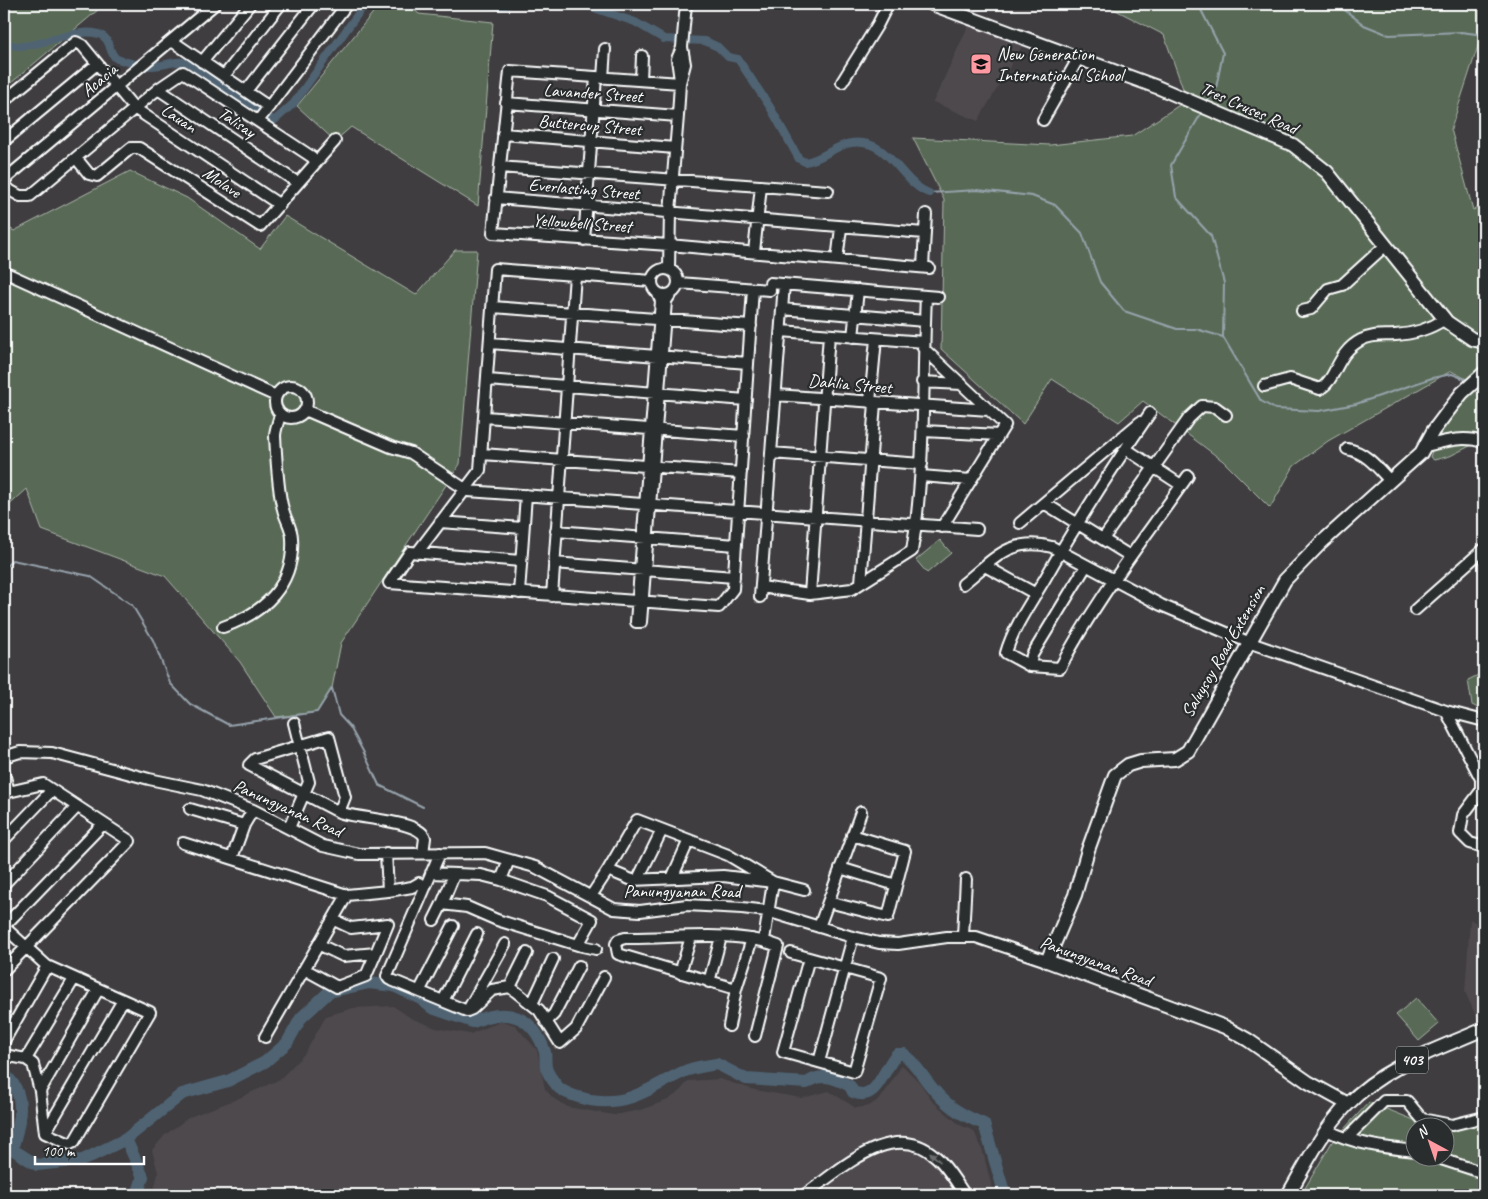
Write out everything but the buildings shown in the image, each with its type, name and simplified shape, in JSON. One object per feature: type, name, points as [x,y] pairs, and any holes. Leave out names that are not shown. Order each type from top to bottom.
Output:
[{"type":"main road","name":"Tres Cruses Road","points":[[932,4],[1157,87],[1293,144],[1327,172],[1445,319],[1472,338],[1484,342]]},
{"type":"main road","name":"Saluysoy Road Extension","points":[[1048,961],[1075,895],[1088,850],[1115,774],[1128,764],[1141,761],[1175,759],[1188,751],[1248,642],[1285,580],[1321,543],[1426,446],[1433,431],[1462,393],[1484,373]]},
{"type":"main road","name":"Panungyanan Road","points":[[1048,961],[1225,1027],[1248,1040],[1308,1082],[1348,1104]]},
{"type":"main road","name":"403","points":[[1288,1195],[1327,1130],[1348,1104],[1369,1086],[1396,1068],[1484,1029]]},
{"type":"street","name":"Acacia","points":[[4,180],[216,4]]},
{"type":"street","points":[[202,62],[250,4]]},
{"type":"street","points":[[224,76],[281,4]]},
{"type":"street","points":[[246,91],[314,4]]},
{"type":"street","points":[[264,114],[347,4]]},
{"type":"street","points":[[665,269],[680,83],[686,64],[682,47],[686,4]]},
{"type":"street","points":[[842,82],[878,24],[888,4]]},
{"type":"street","points":[[172,41],[246,91],[264,114],[316,163]]},
{"type":"street","name":"Lauan","points":[[4,101],[76,42],[82,45],[134,108],[280,204]]},
{"type":"street","points":[[584,240],[593,109],[605,49]]},
{"type":"street","points":[[640,80],[642,56]]},
{"type":"street","points":[[1043,120],[1078,59]]},
{"type":"street","points":[[4,141],[97,64]]},
{"type":"street","points":[[496,198],[510,71],[680,83]]},
{"type":"street","points":[[4,187],[26,197],[76,158],[134,108],[183,72],[264,114]]},
{"type":"street","name":"Talisay","points":[[158,89],[298,183]]},
{"type":"street","name":"Lavander Street","points":[[506,102],[678,116]]},
{"type":"street","name":"Buttercup Street","points":[[503,134],[675,148]]},
{"type":"street","name":"Molave","points":[[76,158],[89,174],[97,176],[131,148],[139,148],[257,226],[263,224],[335,141]]},
{"type":"street","points":[[500,167],[828,191]]},
{"type":"street","points":[[754,252],[761,186]]},
{"type":"street","name":"Everlasting Street","points":[[496,198],[841,228],[924,233]]},
{"type":"street","name":"Yellowbell Street","points":[[496,198],[493,233],[668,245],[926,268],[924,233]]},
{"type":"street","points":[[924,233],[926,214]]},
{"type":"street","points":[[837,260],[841,228]]},
{"type":"street","points":[[1302,311],[1311,309],[1328,289],[1342,285],[1386,245]]},
{"type":"street","points":[[417,553],[464,488],[480,470],[496,269],[652,281]]},
{"type":"street","points":[[640,602],[662,319],[661,301],[653,288],[652,281],[656,272],[665,269],[675,273],[678,283],[676,290],[666,301],[662,319]]},
{"type":"street","points":[[4,272],[276,396]]},
{"type":"street","points":[[552,596],[575,275]]},
{"type":"street","points":[[678,283],[754,289],[784,284],[938,297]]},
{"type":"street","points":[[784,284],[760,592],[810,594],[852,589],[912,551],[924,431],[922,382],[926,296]]},
{"type":"street","points":[[521,560],[410,552],[389,583],[719,607],[733,590],[754,289]]},
{"type":"street","points":[[853,337],[858,290]]},
{"type":"street","points":[[658,294],[670,295]]},
{"type":"street","points":[[493,307],[751,326]]},
{"type":"street","points":[[782,309],[925,320]]},
{"type":"street","points":[[1264,386],[1290,379],[1320,389],[1329,382],[1341,357],[1359,341],[1370,336],[1397,335],[1426,330],[1445,319]]},
{"type":"street","points":[[781,331],[924,345],[1005,425],[942,527]]},
{"type":"street","points":[[810,594],[830,335]]},
{"type":"street","points":[[861,584],[876,339]]},
{"type":"street","points":[[490,344],[748,363]]},
{"type":"street","points":[[488,380],[746,400]]},
{"type":"street","points":[[922,382],[962,384]]},
{"type":"street","points":[[285,387],[298,388],[306,397],[305,410],[299,416],[292,418],[280,414],[276,408],[276,396],[285,387]]},
{"type":"street","name":"Dahlia Street","points":[[776,395],[923,407],[989,410]]},
{"type":"street","points":[[1103,539],[1152,466],[1189,418],[1202,406],[1215,407],[1226,415]]},
{"type":"street","points":[[305,410],[391,447],[411,453],[468,490],[977,530]]},
{"type":"street","points":[[1020,522],[1150,413],[1076,524],[1009,642],[1006,653],[1030,666],[1060,668],[1074,641],[1113,581],[1188,476]]},
{"type":"street","points":[[222,627],[243,620],[268,602],[282,585],[291,568],[292,537],[282,508],[275,435],[280,414]]},
{"type":"street","points":[[485,417],[744,436]]},
{"type":"street","points":[[924,431],[999,436]]},
{"type":"street","points":[[1426,446],[1462,439],[1476,440],[1484,443]]},
{"type":"street","points":[[1126,449],[1181,485]]},
{"type":"street","points":[[1347,449],[1360,452],[1390,481]]},
{"type":"street","points":[[771,453],[922,464]]},
{"type":"street","points":[[482,454],[741,473]]},
{"type":"street","points":[[921,476],[971,480]]},
{"type":"street","points":[[519,593],[526,495]]},
{"type":"street","points":[[1044,503],[1130,556]]},
{"type":"street","points":[[440,522],[523,528]]},
{"type":"street","points":[[556,531],[736,545]]},
{"type":"street","points":[[963,584],[1009,548],[1020,545],[1040,544],[1060,551],[1161,605],[1248,642],[1446,711],[1484,721]]},
{"type":"street","points":[[1415,610],[1484,549]]},
{"type":"street","points":[[554,563],[734,577]]},
{"type":"street","points":[[986,566],[1036,594]]},
{"type":"street","points":[[1030,666],[1032,655],[1086,566]]},
{"type":"street","points":[[1446,711],[1482,779],[1481,791],[1463,815],[1460,833],[1470,843],[1484,847]]},
{"type":"street","points":[[289,828],[309,782],[294,723]]},
{"type":"street","points":[[339,812],[345,797],[329,737],[256,759],[249,765],[339,812],[351,816],[396,822],[419,830],[425,838],[423,853]]},
{"type":"street","name":"Panungyanan Road","points":[[4,757],[20,752],[52,753],[149,779],[202,790],[253,810],[309,840],[338,850],[359,854],[485,853],[535,867],[614,908],[640,911],[687,905],[767,911],[853,937],[898,944],[964,936],[976,937],[1048,961]]},
{"type":"street","points":[[4,773],[6,793],[43,784],[130,840],[4,970]]},
{"type":"street","points":[[4,840],[52,790]]},
{"type":"street","points":[[4,884],[77,807]]},
{"type":"street","points":[[190,809],[244,825]]},
{"type":"street","points":[[232,858],[244,825],[253,810]]},
{"type":"street","points":[[819,927],[861,812]]},
{"type":"street","points":[[591,896],[637,820],[728,855],[773,882]]},
{"type":"street","points":[[45,1133],[68,1144],[74,1142],[150,1012],[47,966],[4,927],[103,824]]},
{"type":"street","points":[[638,879],[662,830]]},
{"type":"street","points":[[828,902],[888,917],[905,851],[852,835]]},
{"type":"street","points":[[672,878],[689,840]]},
{"type":"street","points":[[183,843],[347,895],[388,891],[412,887],[419,883]]},
{"type":"street","points":[[386,853],[388,891]]},
{"type":"street","points":[[440,853],[387,976],[389,979],[420,990],[467,1011],[472,1009],[492,990],[510,987],[539,1010],[560,1043],[576,1029],[604,978]]},
{"type":"street","points":[[501,880],[509,860]]},
{"type":"street","points":[[840,868],[896,884]]},
{"type":"street","points":[[608,870],[632,880],[723,876],[773,882],[804,890]]},
{"type":"street","points":[[432,873],[481,875],[547,896],[592,920],[578,945]]},
{"type":"street","points":[[434,920],[454,875]]},
{"type":"street","points":[[964,936],[966,879]]},
{"type":"street","points":[[764,940],[773,882]]},
{"type":"street","points":[[265,1038],[306,970],[347,895]]},
{"type":"street","points":[[442,904],[467,907],[497,920],[596,949]]},
{"type":"street","points":[[306,970],[337,987],[366,976],[388,924],[350,928],[334,920]]},
{"type":"street","points":[[420,990],[453,926]]},
{"type":"street","points":[[443,1001],[477,934]]},
{"type":"street","points":[[680,973],[691,937]]},
{"type":"street","points":[[736,989],[618,954],[616,944],[618,940],[625,938],[721,937],[764,940],[778,946],[755,1036]]},
{"type":"street","points":[[709,982],[721,937]]},
{"type":"street","points":[[819,1062],[853,937]]},
{"type":"street","points":[[729,1026],[736,989],[752,939]]},
{"type":"street","points":[[467,1011],[505,944]]},
{"type":"street","points":[[320,945],[343,956],[376,953]]},
{"type":"street","points":[[510,987],[526,953]]},
{"type":"street","points":[[791,953],[809,958],[844,968],[881,978],[854,1072],[783,1052],[809,958]]},
{"type":"street","points":[[532,1004],[553,959]]},
{"type":"street","points":[[4,1041],[47,966]]},
{"type":"street","points":[[546,1022],[554,1014],[579,966]]},
{"type":"street","points":[[26,1059],[74,979]]},
{"type":"street","points":[[40,1091],[98,990]]},
{"type":"street","points":[[45,1133],[123,1000]]},
{"type":"street","points":[[4,1054],[26,1059],[33,1064],[40,1091],[45,1133]]},
{"type":"street","points":[[1347,1138],[1384,1101],[1407,1101],[1422,1119],[1452,1125],[1484,1117]]},
{"type":"street","points":[[1327,1130],[1347,1138],[1374,1145],[1406,1150]]},
{"type":"street","points":[[804,1195],[872,1148],[887,1143],[900,1142],[922,1147],[936,1157],[965,1195]]},
{"type":"street","points":[[1456,1164],[1484,1174]]},
{"type":"shaded area","name":"New Generation International School","points":[[969,24],[1024,43],[978,121],[933,102]]},
{"type":"shaded area","points":[[1470,919],[1484,928],[1484,1018],[1478,1021],[1465,992]]},
{"type":"shaded area","points":[[393,1006],[411,1018],[436,1028],[470,1034],[502,1021],[515,1025],[537,1050],[545,1089],[553,1098],[568,1107],[614,1115],[640,1110],[668,1100],[679,1092],[688,1081],[720,1079],[755,1090],[802,1098],[829,1091],[856,1108],[869,1106],[881,1098],[902,1065],[921,1084],[932,1101],[960,1125],[974,1131],[983,1152],[994,1195],[153,1195],[158,1173],[152,1150],[165,1135],[189,1117],[237,1099],[280,1079],[305,1053],[326,1016],[353,1008]]},
{"type":"green space","points":[[4,4],[105,4],[4,89]]},
{"type":"green space","points":[[380,4],[408,4],[419,14],[493,22],[478,206],[351,127],[335,141],[297,106]]},
{"type":"green space","points":[[1104,4],[1484,4],[1484,33],[1451,129],[1473,210],[1484,205],[1484,450],[1476,443],[1450,456],[1434,460],[1430,457],[1439,430],[1478,385],[1451,371],[1328,441],[1294,466],[1270,508],[1223,461],[1143,401],[1119,422],[1052,379],[1023,424],[941,349],[944,200],[913,138],[1050,145],[1132,136],[1187,100],[1164,35]]},
{"type":"green space","points":[[130,171],[187,198],[260,249],[285,216],[416,295],[455,250],[477,250],[460,464],[341,643],[332,688],[317,712],[276,717],[240,662],[165,576],[42,530],[27,489],[4,510],[4,225],[14,231]]},
{"type":"green space","points":[[940,540],[951,553],[927,573],[916,560]]},
{"type":"green space","points":[[1484,672],[1484,711],[1472,705],[1468,680]]},
{"type":"green space","points":[[1416,998],[1439,1024],[1419,1041],[1396,1015]]},
{"type":"green space","points":[[1369,1102],[1406,1117],[1406,1166],[1456,1166],[1456,1130],[1484,1121],[1484,1195],[1301,1195],[1332,1142]]},
{"type":"waterway","points":[[4,44],[28,45],[75,34],[96,33],[106,39],[112,54],[117,59],[148,66],[186,62],[266,118],[275,120],[293,104],[365,4]]},
{"type":"waterway","points":[[443,4],[449,4]]},
{"type":"waterway","points":[[486,4],[501,6],[509,4]]},
{"type":"waterway","points":[[582,4],[635,22],[664,39],[705,41],[718,47],[728,57],[738,59],[770,107],[799,159],[805,162],[811,161],[845,144],[865,143],[876,147],[885,154],[910,180],[929,193]]},
{"type":"waterway","points":[[1198,4],[1223,53],[1216,88],[1208,101]]},
{"type":"waterway","points":[[1337,4],[1364,25],[1389,35],[1461,32],[1484,35]]},
{"type":"waterway","points":[[1202,112],[1171,165],[1176,197],[1211,236],[1224,283],[1223,337]]},
{"type":"waterway","points":[[929,193],[977,190],[1032,196],[1055,205],[1082,233],[1100,282],[1124,311],[1177,329],[1196,329],[1223,337],[1261,401],[1275,409],[1319,411],[1356,404],[1432,378],[1452,374],[1467,380]]},
{"type":"waterway","points":[[1479,386],[1484,387]]},
{"type":"waterway","points":[[4,569],[12,560],[90,576],[132,605],[153,640],[170,683],[190,704],[229,725],[317,712],[332,688]]},
{"type":"waterway","points":[[332,688],[339,715],[350,727],[379,785],[423,807]]},
{"type":"waterway","points":[[4,1074],[12,1082],[19,1099],[18,1129],[12,1149],[37,1165],[83,1160],[126,1139],[182,1094],[228,1081],[265,1062],[287,1043],[301,1018],[329,992],[369,983],[394,986],[421,999],[432,1008],[473,1022],[497,1015],[508,1015],[526,1022],[540,1039],[545,1052],[547,1069],[558,1087],[569,1094],[590,1100],[604,1101],[628,1098],[687,1070],[717,1064],[746,1079],[807,1083],[818,1078],[828,1077],[850,1086],[853,1092],[868,1093],[874,1089],[897,1054],[904,1054],[940,1097],[951,1107],[963,1115],[984,1124],[1005,1195]]},
{"type":"waterway","points":[[126,1139],[143,1177],[137,1195]]},
{"type":"place","name":"New Generation International School","points":[[981,64]]}]
